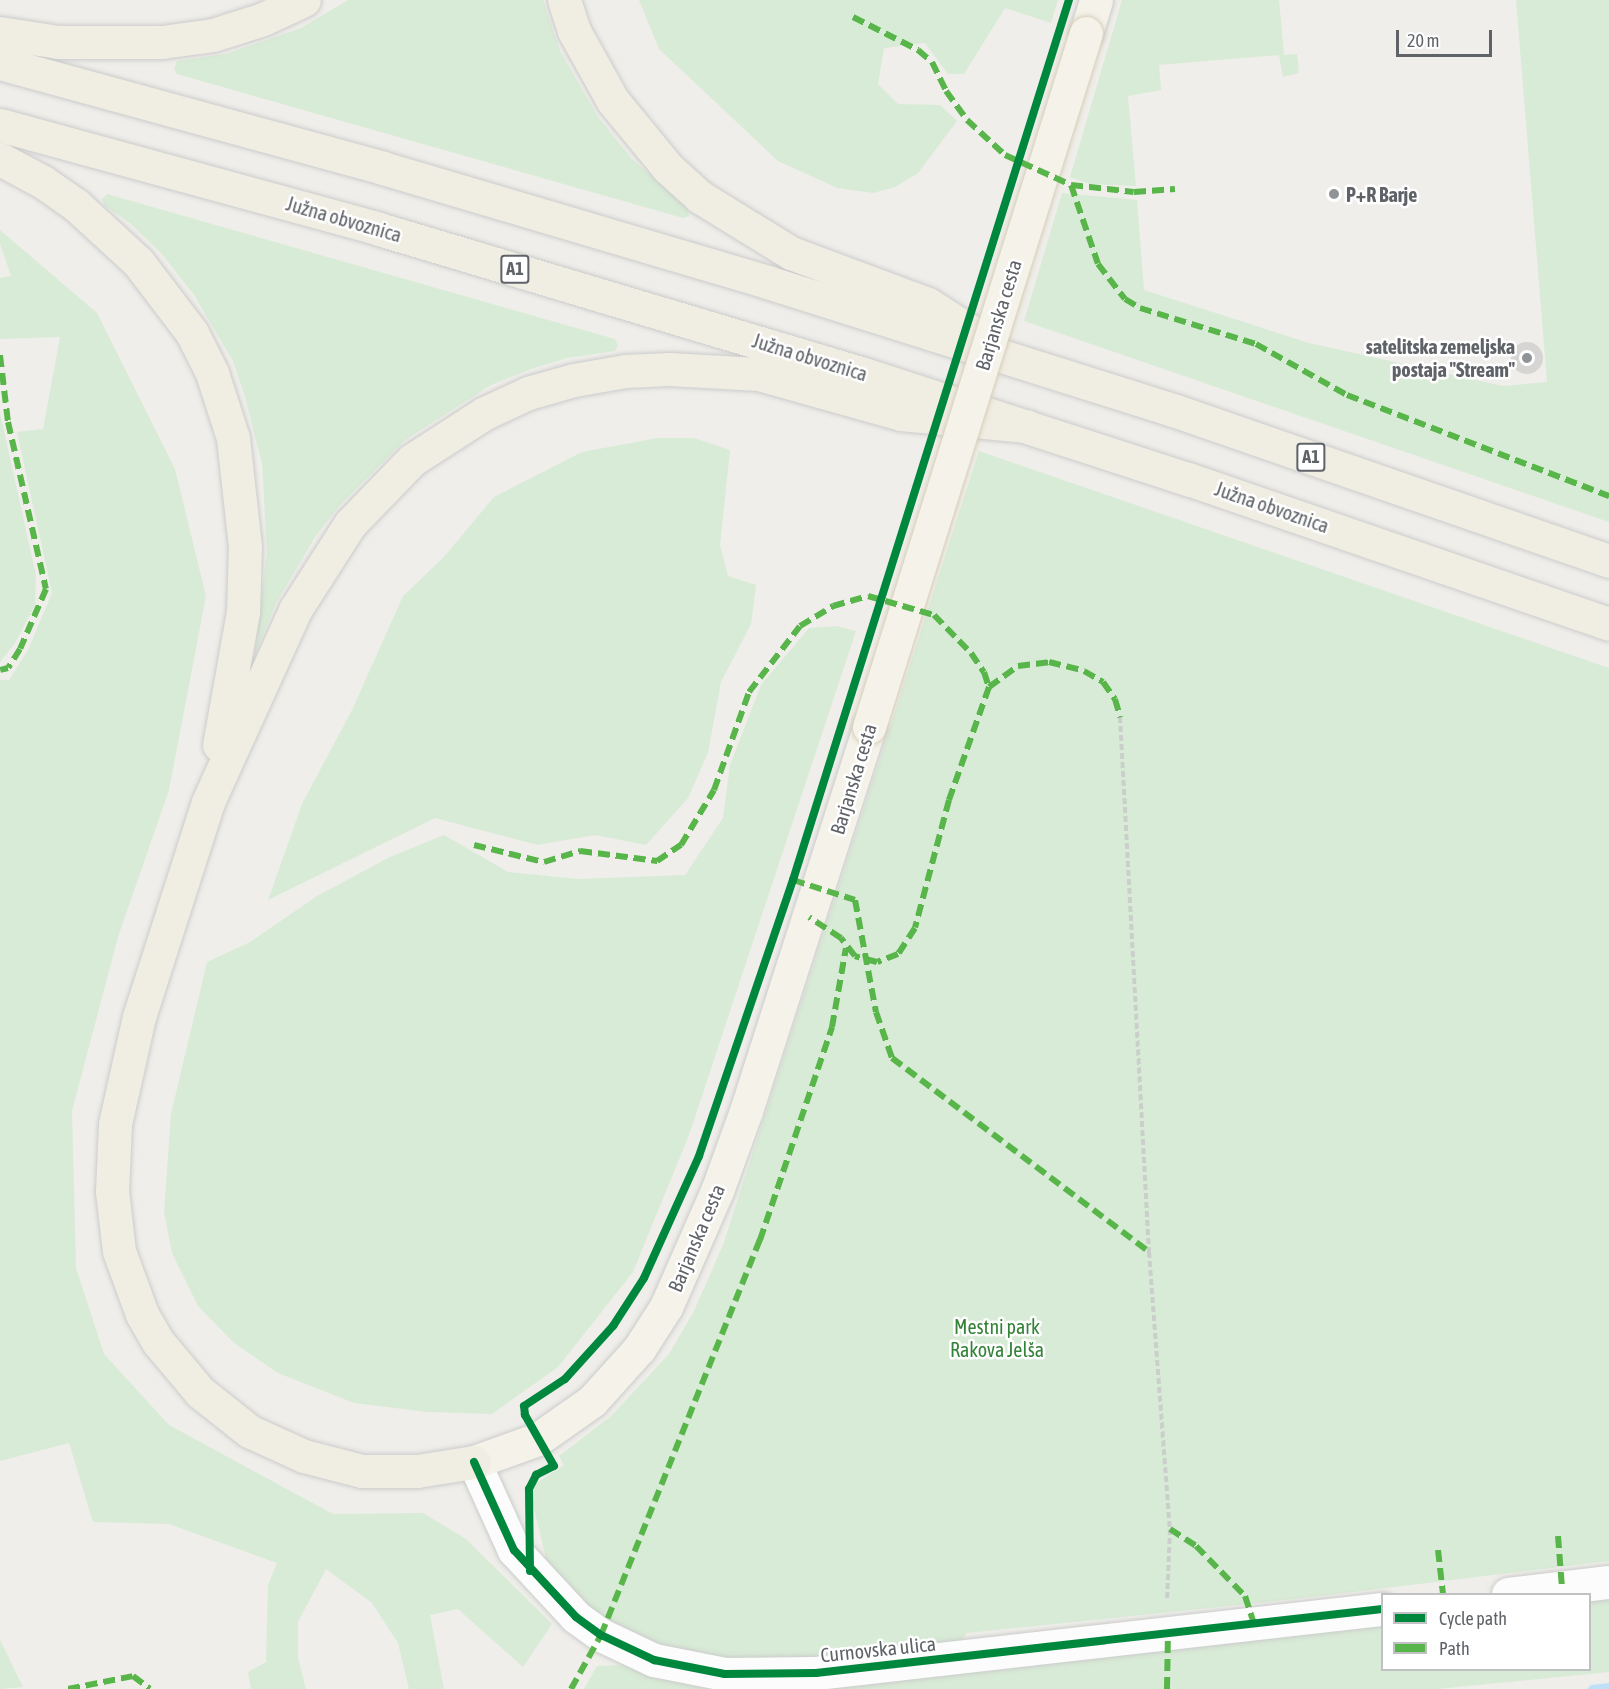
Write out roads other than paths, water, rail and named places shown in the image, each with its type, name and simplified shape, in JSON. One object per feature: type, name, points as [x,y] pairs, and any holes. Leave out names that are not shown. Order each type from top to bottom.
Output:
[{"type":"highway","points":[[0,33],[58,42],[162,42],[213,35],[263,19],[304,0]]},
{"type":"highway","points":[[564,0],[574,31],[613,101],[668,168],[700,196],[791,253],[928,304],[1011,358]]},
{"type":"highway","name":"A1","points":[[0,63],[602,232],[1011,358],[1339,466],[1609,561]]},
{"type":"highway","name":"Južna obvoznica","points":[[0,125],[540,276],[1026,426],[1609,624]]},
{"type":"highway","points":[[0,159],[75,205],[138,262],[192,333],[224,406],[241,483],[245,580],[239,637],[208,802]]},
{"type":"highway","points":[[474,1462],[417,1471],[362,1471],[330,1465],[277,1446],[224,1413],[178,1369],[142,1314],[128,1281],[114,1223],[112,1191],[118,1107],[139,1017],[208,802],[295,610],[350,524],[412,460],[483,414],[528,393],[574,380],[625,371],[669,369],[759,374],[901,414],[1026,426]]},
{"type":"main road","name":"Barjanska cesta","points":[[474,1462],[538,1439],[592,1401],[639,1349],[666,1307],[717,1191],[746,1111],[869,727],[1096,0]]},
{"type":"street","name":"Curnovska ulica","points":[[474,1462],[500,1527],[530,1571],[576,1617],[601,1635],[654,1660],[725,1674],[816,1673],[1381,1609]]},
{"type":"street","points":[[1516,1593],[1609,1582]]},
{"type":"waterway","points":[[1592,1689],[1609,1687]]},
{"type":"place","name":"P+R Barje","points":[[1334,194]]},
{"type":"place","name":"satelitska zemeljska postaja \"Stream\"","points":[[1527,358]]},
{"type":"park label","name":"Mestni park Rakova Jelša","points":[[997,1338]]}]
